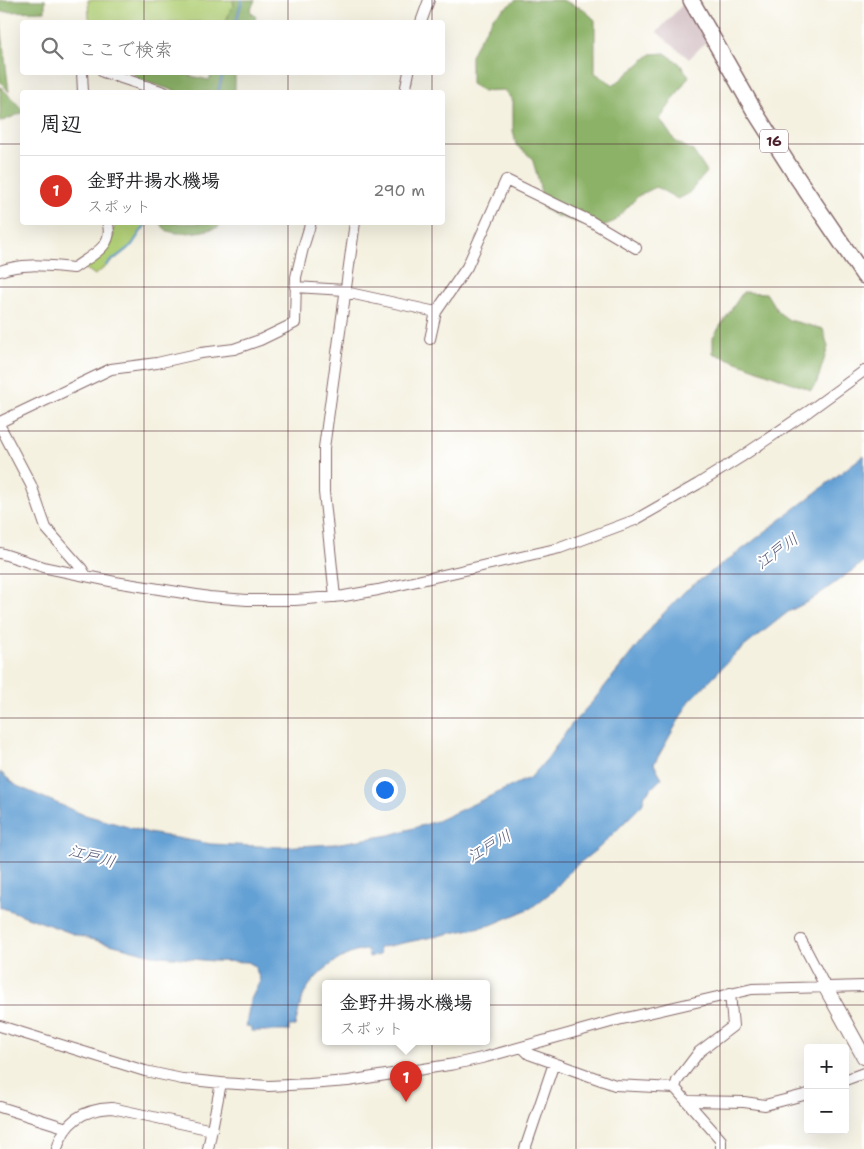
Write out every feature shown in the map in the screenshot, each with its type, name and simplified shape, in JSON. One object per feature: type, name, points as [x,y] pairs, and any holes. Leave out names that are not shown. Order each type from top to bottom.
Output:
[{"type":"highway","name":"16","points":[[692,0],[755,112],[864,276]]},
{"type":"highway","name":"16","points":[[702,0],[763,106],[864,259]]},
{"type":"main road","points":[[826,988],[864,1056]]},
{"type":"street","points":[[422,20],[429,0]]},
{"type":"street","points":[[82,75],[83,90]]},
{"type":"street","points":[[111,75],[158,90]]},
{"type":"street","points":[[405,90],[408,75]]},
{"type":"street","points":[[430,339],[436,312],[467,267],[506,180],[592,222],[636,248]]},
{"type":"street","points":[[0,271],[11,266],[46,265],[74,268],[105,246],[109,238],[110,230],[108,225]]},
{"type":"street","points":[[0,422],[111,369],[234,349],[260,340],[294,323],[298,265],[310,225]]},
{"type":"street","points":[[335,597],[324,492],[323,461],[355,225]]},
{"type":"street","points":[[295,287],[345,291],[436,312]]},
{"type":"street","points":[[0,553],[47,568],[168,592],[247,600],[295,600],[335,597],[378,590],[560,548],[617,527],[652,511],[698,484],[784,428],[864,371]]},
{"type":"street","points":[[0,426],[31,486],[46,528],[82,568],[86,576]]},
{"type":"street","points":[[801,940],[826,988]]},
{"type":"street","points":[[0,1026],[145,1071],[221,1083],[269,1086],[348,1080],[455,1064],[601,1025],[752,989],[864,986]]},
{"type":"street","points":[[675,1088],[677,1081],[699,1052],[733,1026],[730,993]]},
{"type":"street","points":[[522,1047],[529,1054],[615,1085],[675,1088],[721,1140],[722,1149]]},
{"type":"street","points":[[526,1149],[554,1063]]},
{"type":"street","points":[[849,1079],[864,1073]]},
{"type":"street","points":[[208,1149],[221,1083]]},
{"type":"street","points":[[688,1101],[744,1102],[765,1105],[804,1095]]},
{"type":"street","points":[[0,1107],[64,1132]]},
{"type":"street","points":[[57,1149],[64,1132],[84,1114],[97,1109],[112,1108],[212,1130]]},
{"type":"shaded area","points":[[684,3],[707,41],[689,59],[657,32]]},
{"type":"green space","points":[[0,0],[45,0],[45,11],[0,12]]},
{"type":"green space","points":[[88,0],[233,0],[234,5],[227,20],[91,20],[89,18]]},
{"type":"green space","points":[[233,0],[241,0],[236,20],[227,20],[231,8],[234,5]]},
{"type":"green space","points":[[243,0],[255,0],[250,11],[256,17],[255,20],[238,20]]},
{"type":"green space","points":[[516,0],[562,0],[583,9],[595,20],[595,73],[614,85],[651,54],[665,53],[679,63],[689,76],[660,119],[675,141],[693,151],[707,172],[688,194],[678,199],[656,187],[638,196],[615,221],[598,228],[556,216],[543,208],[539,182],[532,158],[516,145],[513,130],[513,101],[504,90],[483,91],[471,84],[471,56],[477,43],[494,16]]},
{"type":"green space","points":[[0,16],[9,92],[0,81]]},
{"type":"green space","points":[[134,75],[187,75],[209,80],[211,75],[221,75],[218,90],[173,90],[137,79]]},
{"type":"green space","points":[[223,75],[235,75],[235,90],[220,90]]},
{"type":"green space","points":[[0,86],[20,107],[20,114],[0,122]]},
{"type":"green space","points":[[116,225],[146,225],[128,249],[95,275],[79,267],[111,240],[114,235],[112,231]]},
{"type":"green space","points":[[161,225],[219,225],[219,227],[186,233],[167,230]]},
{"type":"green space","points":[[743,292],[766,293],[778,312],[789,320],[823,329],[828,347],[817,382],[811,390],[713,353],[713,337]]},
{"type":"water","name":"江戸川","points":[[864,455],[864,562],[811,600],[788,612],[734,655],[689,702],[654,764],[662,778],[645,795],[642,805],[601,846],[572,869],[553,891],[531,908],[491,925],[379,948],[380,955],[369,957],[368,950],[350,954],[332,964],[316,977],[305,992],[295,1026],[289,1026],[289,1031],[251,1031],[251,1027],[246,1026],[250,1001],[260,981],[255,966],[248,962],[212,961],[152,955],[79,936],[0,907],[0,772],[17,786],[82,814],[149,833],[211,844],[280,847],[334,844],[390,835],[437,821],[531,777],[660,617],[685,591]]},
{"type":"waterway","points":[[237,20],[242,0]]},
{"type":"waterway","points":[[218,90],[222,75]]},
{"type":"waterway","points":[[106,265],[132,245],[145,225]]},
{"type":"place","name":"金野井揚水機場","points":[[406,1102]]}]
